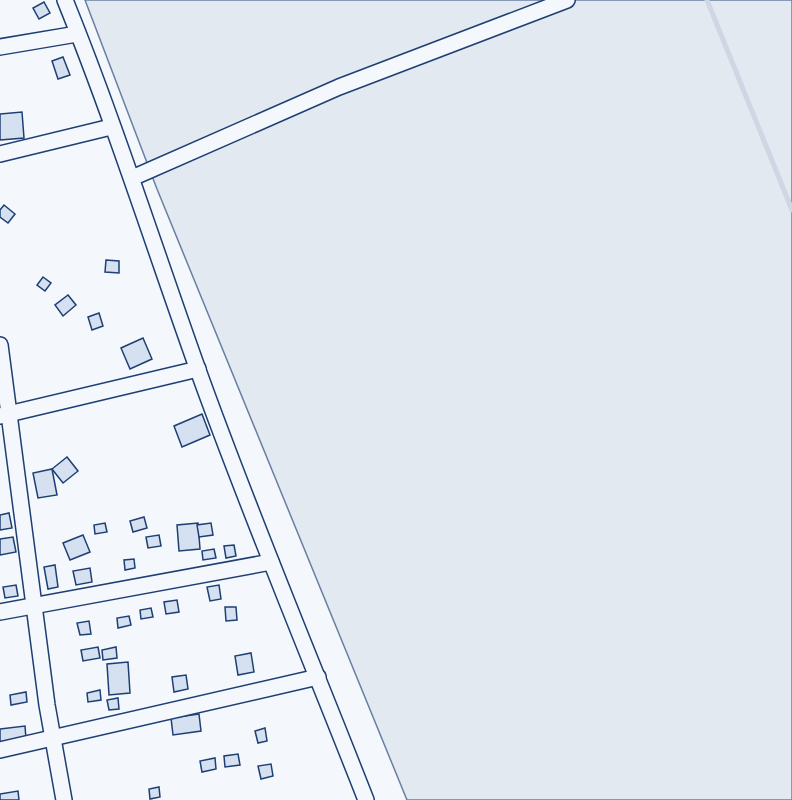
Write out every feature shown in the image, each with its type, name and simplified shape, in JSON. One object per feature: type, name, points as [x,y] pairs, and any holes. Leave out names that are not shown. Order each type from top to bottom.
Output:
[{"type":"street","points":[[64,0],[132,178],[198,369],[271,562],[366,800]]},
{"type":"street","points":[[132,178],[339,87],[567,0]]},
{"type":"street","points":[[0,47],[77,34]]},
{"type":"street","points":[[0,154],[111,127]]},
{"type":"street","points":[[0,345],[5,415],[52,739],[64,800]]},
{"type":"street","points":[[5,415],[198,369]]},
{"type":"street","points":[[0,612],[271,562]]},
{"type":"street","points":[[0,750],[318,677]]},
{"type":"shaded area","points":[[85,0],[792,0],[792,800],[407,800],[157,189]]},
{"type":"building","points":[[44,2],[50,13],[39,19],[33,8]]},
{"type":"building","points":[[63,57],[70,75],[58,79],[52,61]]},
{"type":"building","points":[[22,112],[24,138],[0,140],[0,114]]},
{"type":"building","points":[[4,205],[15,214],[8,223],[0,217],[0,210]]},
{"type":"building","points":[[106,260],[119,261],[119,273],[105,272]]},
{"type":"building","points":[[43,277],[51,283],[45,291],[37,285]]},
{"type":"building","points":[[68,295],[76,305],[63,316],[55,305]]},
{"type":"building","points":[[99,313],[103,326],[92,330],[88,317]]},
{"type":"building","points":[[143,338],[152,359],[130,369],[121,348]]},
{"type":"building","points":[[202,414],[210,435],[182,447],[174,426]]},
{"type":"building","points":[[67,457],[78,471],[63,483],[52,469]]},
{"type":"building","points":[[52,469],[57,495],[38,498],[33,473]]},
{"type":"building","points":[[9,513],[12,528],[0,530],[0,515]]},
{"type":"building","points":[[144,517],[147,528],[133,532],[130,521]]},
{"type":"building","points":[[105,523],[107,532],[95,534],[94,525]]},
{"type":"building","points":[[198,523],[200,549],[179,551],[177,525]]},
{"type":"building","points":[[211,523],[213,535],[199,537],[197,525]]},
{"type":"building","points":[[83,535],[90,552],[70,560],[63,543]]},
{"type":"building","points":[[159,535],[161,546],[148,548],[146,537]]},
{"type":"building","points":[[13,537],[16,552],[0,555],[0,539]]},
{"type":"building","points":[[234,545],[236,556],[226,558],[224,546]]},
{"type":"building","points":[[214,549],[216,558],[203,560],[202,551]]},
{"type":"building","points":[[134,559],[135,568],[125,570],[124,560]]},
{"type":"building","points":[[55,565],[58,587],[48,589],[44,567]]},
{"type":"building","points":[[90,568],[92,582],[76,585],[73,571]]},
{"type":"building","points":[[16,585],[18,596],[5,598],[3,587]]},
{"type":"building","points":[[219,585],[221,599],[210,601],[207,587]]},
{"type":"building","points":[[177,600],[179,612],[166,614],[164,602]]},
{"type":"building","points":[[225,607],[236,607],[237,620],[226,621]]},
{"type":"building","points":[[151,608],[153,617],[141,619],[140,610]]},
{"type":"building","points":[[129,616],[131,625],[118,628],[117,618]]},
{"type":"building","points":[[89,621],[91,634],[80,635],[77,623]]},
{"type":"building","points":[[98,647],[100,658],[83,661],[81,650]]},
{"type":"building","points":[[116,647],[117,658],[103,660],[102,650]]},
{"type":"building","points":[[251,653],[254,672],[238,675],[235,656]]},
{"type":"building","points":[[128,662],[130,693],[109,695],[107,664]]},
{"type":"building","points":[[186,675],[188,689],[174,692],[172,677]]},
{"type":"building","points":[[100,690],[101,700],[88,702],[87,693]]},
{"type":"building","points":[[26,692],[27,702],[11,705],[10,695]]},
{"type":"building","points":[[118,698],[119,709],[109,710],[107,700]]},
{"type":"building","points":[[199,714],[201,731],[173,735],[171,718]]},
{"type":"building","points":[[25,726],[26,739],[0,745],[0,729]]},
{"type":"building","points":[[265,728],[267,741],[258,743],[255,731]]},
{"type":"building","points":[[238,754],[240,765],[225,767],[224,756]]},
{"type":"building","points":[[215,758],[216,769],[202,772],[200,761]]},
{"type":"building","points":[[271,764],[273,776],[261,779],[258,766]]},
{"type":"building","points":[[159,787],[160,797],[150,799],[149,789]]},
{"type":"building","points":[[18,791],[19,800],[0,800],[0,794]]},
{"type":"waterway","points":[[707,0],[792,210]]}]
